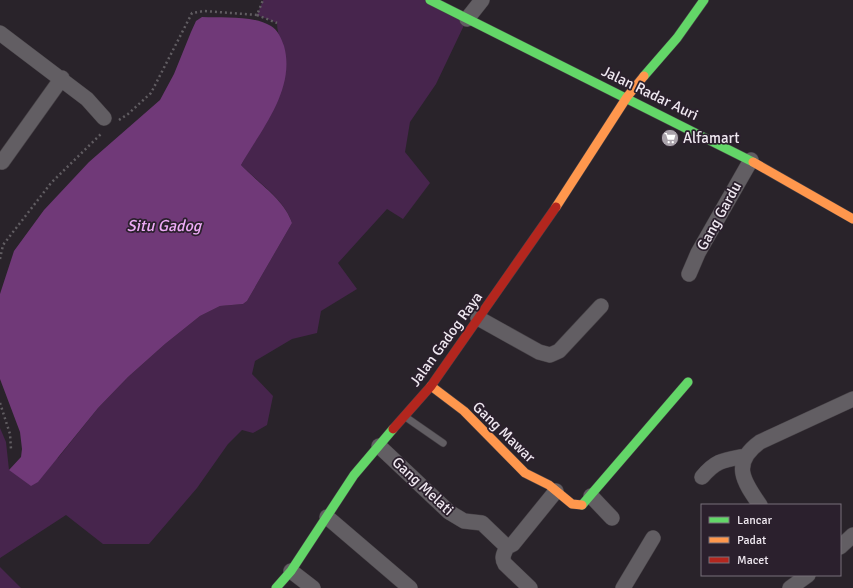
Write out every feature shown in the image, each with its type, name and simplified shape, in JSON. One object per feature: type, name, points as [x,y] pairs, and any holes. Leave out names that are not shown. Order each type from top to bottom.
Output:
[{"type":"street","name":"Jalan Radar Auri","points":[[430,0],[751,160],[853,219]]},
{"type":"street","points":[[467,19],[482,0]]},
{"type":"street","name":"Jalan Gadog Raya","points":[[276,588],[291,571],[354,475],[431,386],[553,211],[627,97],[677,38],[704,0]]},
{"type":"street","points":[[0,33],[62,78],[87,99],[104,118]]},
{"type":"street","points":[[2,162],[62,78]]},
{"type":"street","name":"Gang Gardu","points":[[689,274],[698,253],[751,160]]},
{"type":"street","points":[[478,318],[539,352],[550,355],[559,351],[601,306]]},
{"type":"street","points":[[612,518],[585,502],[688,382]]},
{"type":"street","name":"Gang Mawar","points":[[431,386],[464,411],[525,473],[556,491],[572,504],[585,502]]},
{"type":"street","points":[[759,504],[743,477],[742,467],[745,456],[751,449],[760,442],[853,399]]},
{"type":"street","name":"Gang Melati","points":[[379,446],[449,512],[464,521],[482,523],[507,547]]},
{"type":"street","points":[[702,477],[712,465],[745,456]]},
{"type":"street","points":[[530,588],[502,560],[507,547],[514,544],[556,491]]},
{"type":"street","points":[[327,517],[374,555],[410,588]]},
{"type":"street","points":[[841,545],[853,535]]},
{"type":"street","points":[[623,588],[652,538]]},
{"type":"street","points":[[291,571],[312,588]]},
{"type":"street","points":[[790,588],[807,576]]},
{"type":"lane","points":[[405,416],[443,443]]},
{"type":"path","points":[[257,15],[262,0]]},
{"type":"path","points":[[204,11],[257,15],[277,23]]},
{"type":"path","points":[[0,403],[10,434],[11,449]]},
{"type":"shaded area","points":[[263,0],[430,0],[467,19],[436,84],[410,122],[405,152],[430,183],[403,219],[387,209],[338,263],[357,289],[321,311],[317,333],[292,339],[255,361],[252,374],[273,396],[267,425],[253,433],[242,430],[228,444],[197,488],[149,544],[103,544],[66,515],[0,558],[0,428],[6,442],[9,470],[58,458],[98,408],[128,377],[165,344],[200,316],[220,306],[243,304],[247,301],[292,223],[277,199],[241,165],[269,116],[285,76],[286,59],[278,33],[277,23],[257,15]]},
{"type":"shaded area","points":[[0,567],[21,588],[0,588]]},
{"type":"water","name":"Situ Gadog","points":[[202,17],[237,18],[263,22],[271,26],[282,40],[286,62],[285,78],[281,93],[267,123],[241,165],[277,199],[292,223],[247,301],[243,304],[220,306],[200,316],[165,344],[128,377],[98,408],[38,482],[31,486],[9,470],[21,457],[22,449],[20,432],[0,379],[0,294],[14,251],[44,210],[89,162],[160,100],[174,74],[196,21]]},
{"type":"traffic: fast","points":[[430,0],[753,162]]},
{"type":"traffic: fast","points":[[644,76],[677,38],[704,0]]},
{"type":"traffic: fast","points":[[582,505],[688,382]]},
{"type":"traffic: fast","points":[[276,588],[291,571],[354,475],[393,429]]},
{"type":"traffic: slow","points":[[556,207],[627,97],[644,76]]},
{"type":"traffic: slow","points":[[753,162],[853,219]]},
{"type":"traffic: slow","points":[[431,386],[464,411],[525,473],[549,485],[572,504],[582,505]]},
{"type":"traffic: jam","points":[[393,429],[431,386],[556,207]]},
{"type":"place","name":"Alfamart","points":[[670,138]]}]
